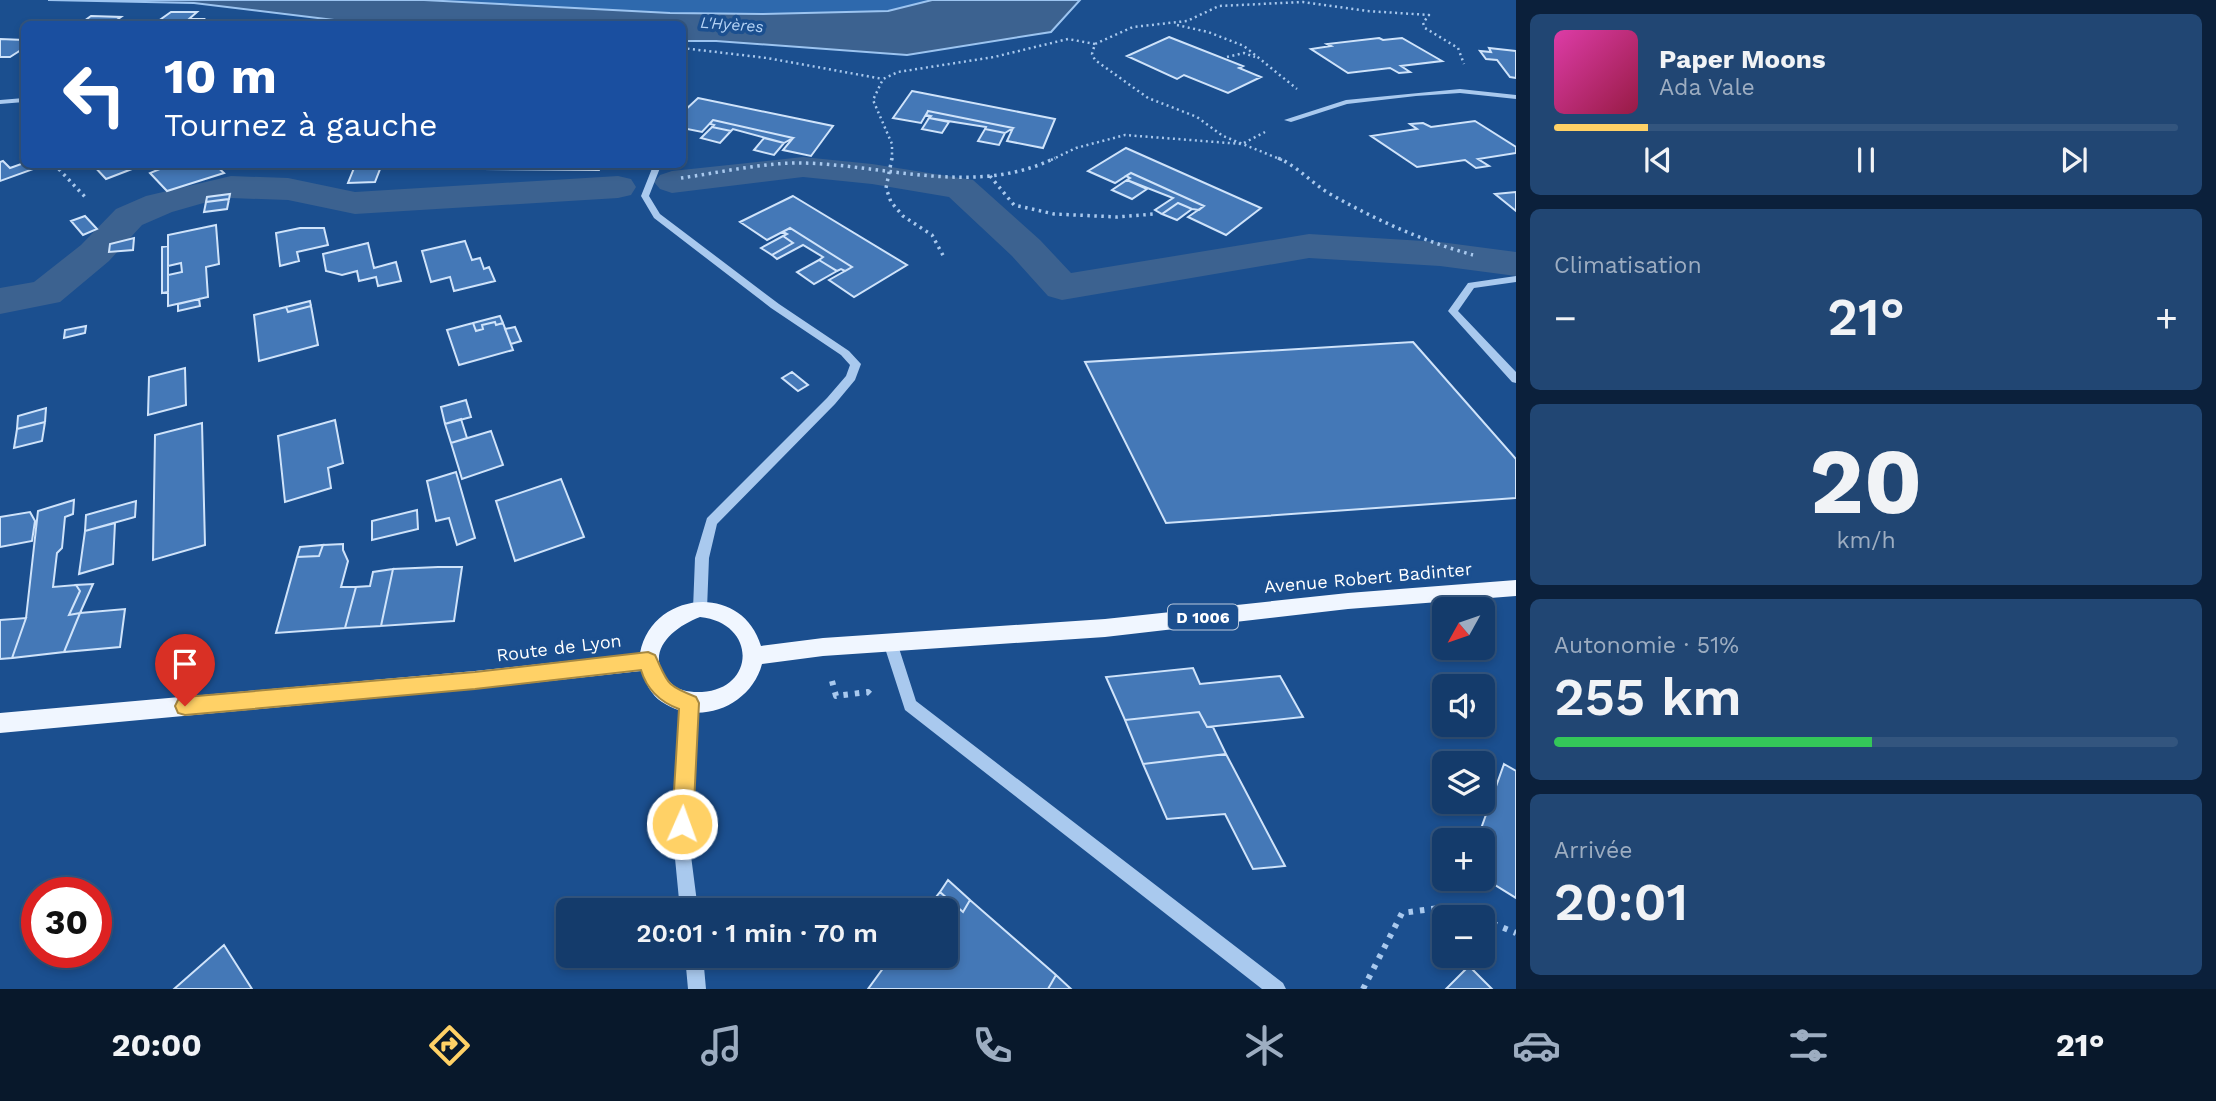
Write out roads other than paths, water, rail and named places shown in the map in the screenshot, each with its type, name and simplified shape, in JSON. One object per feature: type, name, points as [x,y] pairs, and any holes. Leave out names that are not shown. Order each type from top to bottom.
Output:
[{"type":"main road","name":"Avenue Robert Badinter","points":[[890,642],[1105,628],[1348,601],[1516,589]]},
{"type":"main road","points":[[700,609],[717,611],[732,617],[751,641],[753,656],[751,670],[733,692],[720,700],[689,703],[673,698],[660,688],[652,676],[648,661],[650,648],[663,625],[674,617],[700,609]]},
{"type":"main road","name":"D 1006","points":[[753,656],[890,642]]},
{"type":"main road","name":"Route de Lyon","points":[[0,723],[475,680],[648,661]]},
{"type":"street","points":[[1288,120],[1346,102],[1460,91],[1516,97]]},
{"type":"street","points":[[0,102],[21,100]]},
{"type":"street","points":[[656,168],[653,182],[645,196],[657,216],[775,306],[845,353],[856,364],[851,377],[831,401],[711,522],[702,558],[700,609]]},
{"type":"street","points":[[1516,279],[1471,285],[1453,311],[1516,379]]},
{"type":"street","points":[[890,642],[911,705],[1277,989]]},
{"type":"street","points":[[688,898],[682,848],[689,703]]},
{"type":"street","points":[[695,968],[697,989]]},
{"type":"water","name":"L'Hyères","points":[[48,0],[424,0],[670,13],[763,14],[888,11],[932,0],[1080,0],[1051,32],[907,55],[686,41],[686,21],[342,21],[194,3]]},
{"type":"waterway","points":[[672,182],[803,167],[872,174],[960,188],[1026,248],[1062,287],[1309,246],[1440,254],[1516,264]]},
{"type":"waterway","points":[[0,301],[46,293],[95,253],[129,217],[159,204],[231,187],[288,189],[355,203],[618,187]]}]
